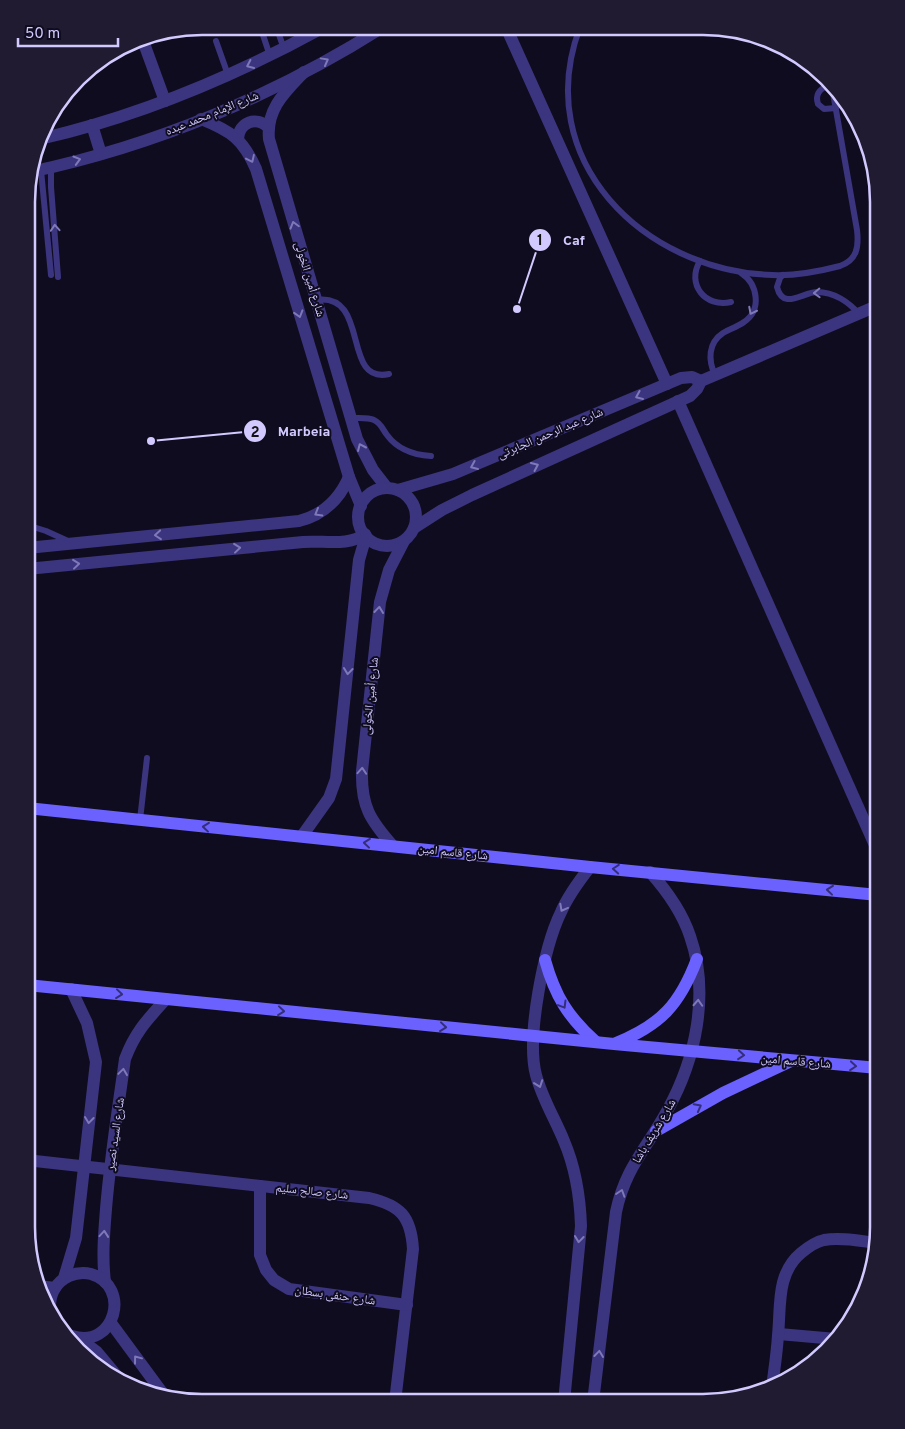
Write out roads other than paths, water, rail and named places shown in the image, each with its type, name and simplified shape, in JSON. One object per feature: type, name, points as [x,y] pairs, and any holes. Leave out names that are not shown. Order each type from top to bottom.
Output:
[{"type":"main road","name":"شارع قاسم امين","points":[[35,809],[870,894]]},
{"type":"main road","points":[[614,1044],[637,1035],[675,1003],[688,982],[697,959]]},
{"type":"main road","points":[[545,960],[552,984],[563,1006],[578,1026],[596,1042]]},
{"type":"main road","name":"شارع قاسم امين","points":[[35,986],[614,1044],[870,1067]]},
{"type":"main road","points":[[656,1131],[723,1093],[793,1060]]},
{"type":"street","points":[[49,137],[92,125],[165,101],[270,56],[309,35]]},
{"type":"street","name":"شارع الإمام محمد عبده","points":[[40,170],[101,154],[201,119],[253,97],[304,72],[369,35]]},
{"type":"street","points":[[510,35],[667,384]]},
{"type":"street","points":[[145,45],[165,101]]},
{"type":"street","name":"شارع أمين الخولى","points":[[304,72],[277,102],[271,114],[268,127],[270,145],[357,439],[367,460],[392,489]]},
{"type":"street","name":"شارع أمين الخولى","points":[[201,119],[225,129],[238,139],[256,169],[349,477],[361,506]]},
{"type":"street","points":[[238,139],[240,130],[246,123],[256,121],[268,127]]},
{"type":"street","points":[[92,125],[101,154]]},
{"type":"street","name":"شارع عبد الرحمن الجابرتى","points":[[392,489],[453,474],[687,377],[701,381],[870,309]]},
{"type":"street","name":"شارع عبد الرحمن الجابرتى","points":[[414,528],[442,510],[472,495],[694,393],[701,381]]},
{"type":"street","points":[[678,401],[870,834]]},
{"type":"street","points":[[35,547],[299,521],[315,516],[330,506],[341,493],[349,477]]},
{"type":"street","points":[[392,489],[404,493],[412,503],[416,515],[414,528],[404,541],[391,546],[384,546],[377,544],[365,535],[359,523],[361,506],[371,493],[392,489]]},
{"type":"street","points":[[35,567],[303,542],[347,542],[354,541],[365,535]]},
{"type":"street","name":"شارع أمين الخولى","points":[[302,836],[326,803],[336,779],[359,560],[365,535]]},
{"type":"street","name":"شارع أمين الخولى","points":[[393,846],[377,827],[367,810],[362,791],[362,776],[380,602],[389,570],[404,541]]},
{"type":"street","points":[[565,1394],[581,1226],[580,1198],[575,1172],[567,1149],[536,1074],[533,1036],[551,934],[561,910],[574,888],[590,867]]},
{"type":"street","name":"شارع شريف باشا","points":[[594,1394],[616,1212],[620,1193],[637,1158],[656,1131],[677,1092],[692,1051],[697,1022],[697,959],[690,935],[680,912],[650,872]]},
{"type":"street","points":[[51,1297],[55,1288],[64,1278],[76,1238],[96,1062],[88,1023],[71,989]]},
{"type":"street","name":"شارع السيد نصير","points":[[105,1282],[103,1248],[110,1168],[125,1059],[131,1042],[140,1027],[166,999]]},
{"type":"street","name":"شارع صالح سليم","points":[[35,1161],[369,1198],[394,1206],[405,1217],[412,1234],[413,1249],[396,1394]]},
{"type":"street","name":"شارع حنفى بسطان","points":[[260,1186],[260,1255],[266,1270],[274,1280],[289,1288],[407,1305]]},
{"type":"street","points":[[773,1378],[779,1334],[779,1303],[784,1278],[792,1260],[807,1248],[822,1240],[842,1239],[869,1242]]},
{"type":"street","points":[[64,1278],[74,1274],[85,1273],[96,1276],[105,1282],[112,1291],[115,1302],[114,1312],[105,1330],[97,1335],[77,1337]]},
{"type":"street","points":[[47,1287],[55,1288]]},
{"type":"street","points":[[110,1323],[159,1388]]},
{"type":"street","points":[[779,1334],[828,1338]]},
{"type":"street","points":[[79,1339],[97,1352],[107,1364]]},
{"type":"lane","points":[[263,35],[270,56]]},
{"type":"lane","points":[[279,35],[284,49]]},
{"type":"lane","points":[[578,35],[570,64],[568,96],[574,134],[581,157],[588,171],[606,197],[628,219],[668,246],[700,261],[738,271],[783,275],[812,272],[840,266],[850,260],[857,250],[857,230],[834,99]]},
{"type":"lane","points":[[216,41],[228,75]]},
{"type":"lane","points":[[824,87],[818,92],[818,104],[824,109],[836,108]]},
{"type":"lane","points":[[40,170],[51,187],[54,276],[40,170]]},
{"type":"lane","points":[[700,261],[695,277],[700,293],[714,302],[725,304],[731,302]]},
{"type":"lane","points":[[716,375],[710,359],[710,353],[715,341],[719,336],[748,318],[752,314],[756,302],[752,283],[738,271]]},
{"type":"lane","points":[[783,275],[777,287],[780,295],[784,298],[793,299],[814,292],[823,292],[843,300],[859,314]]},
{"type":"lane","points":[[316,300],[327,299],[342,306],[348,315],[361,358],[366,367],[374,373],[389,374]]},
{"type":"lane","points":[[351,418],[374,420],[393,442],[400,447],[415,454],[432,456]]},
{"type":"lane","points":[[35,528],[72,544]]},
{"type":"lane","points":[[140,820],[147,758]]},
{"type":"place","name":"Caf","points":[[517,309]]},
{"type":"place","name":"Marbeia","points":[[151,441]]}]
